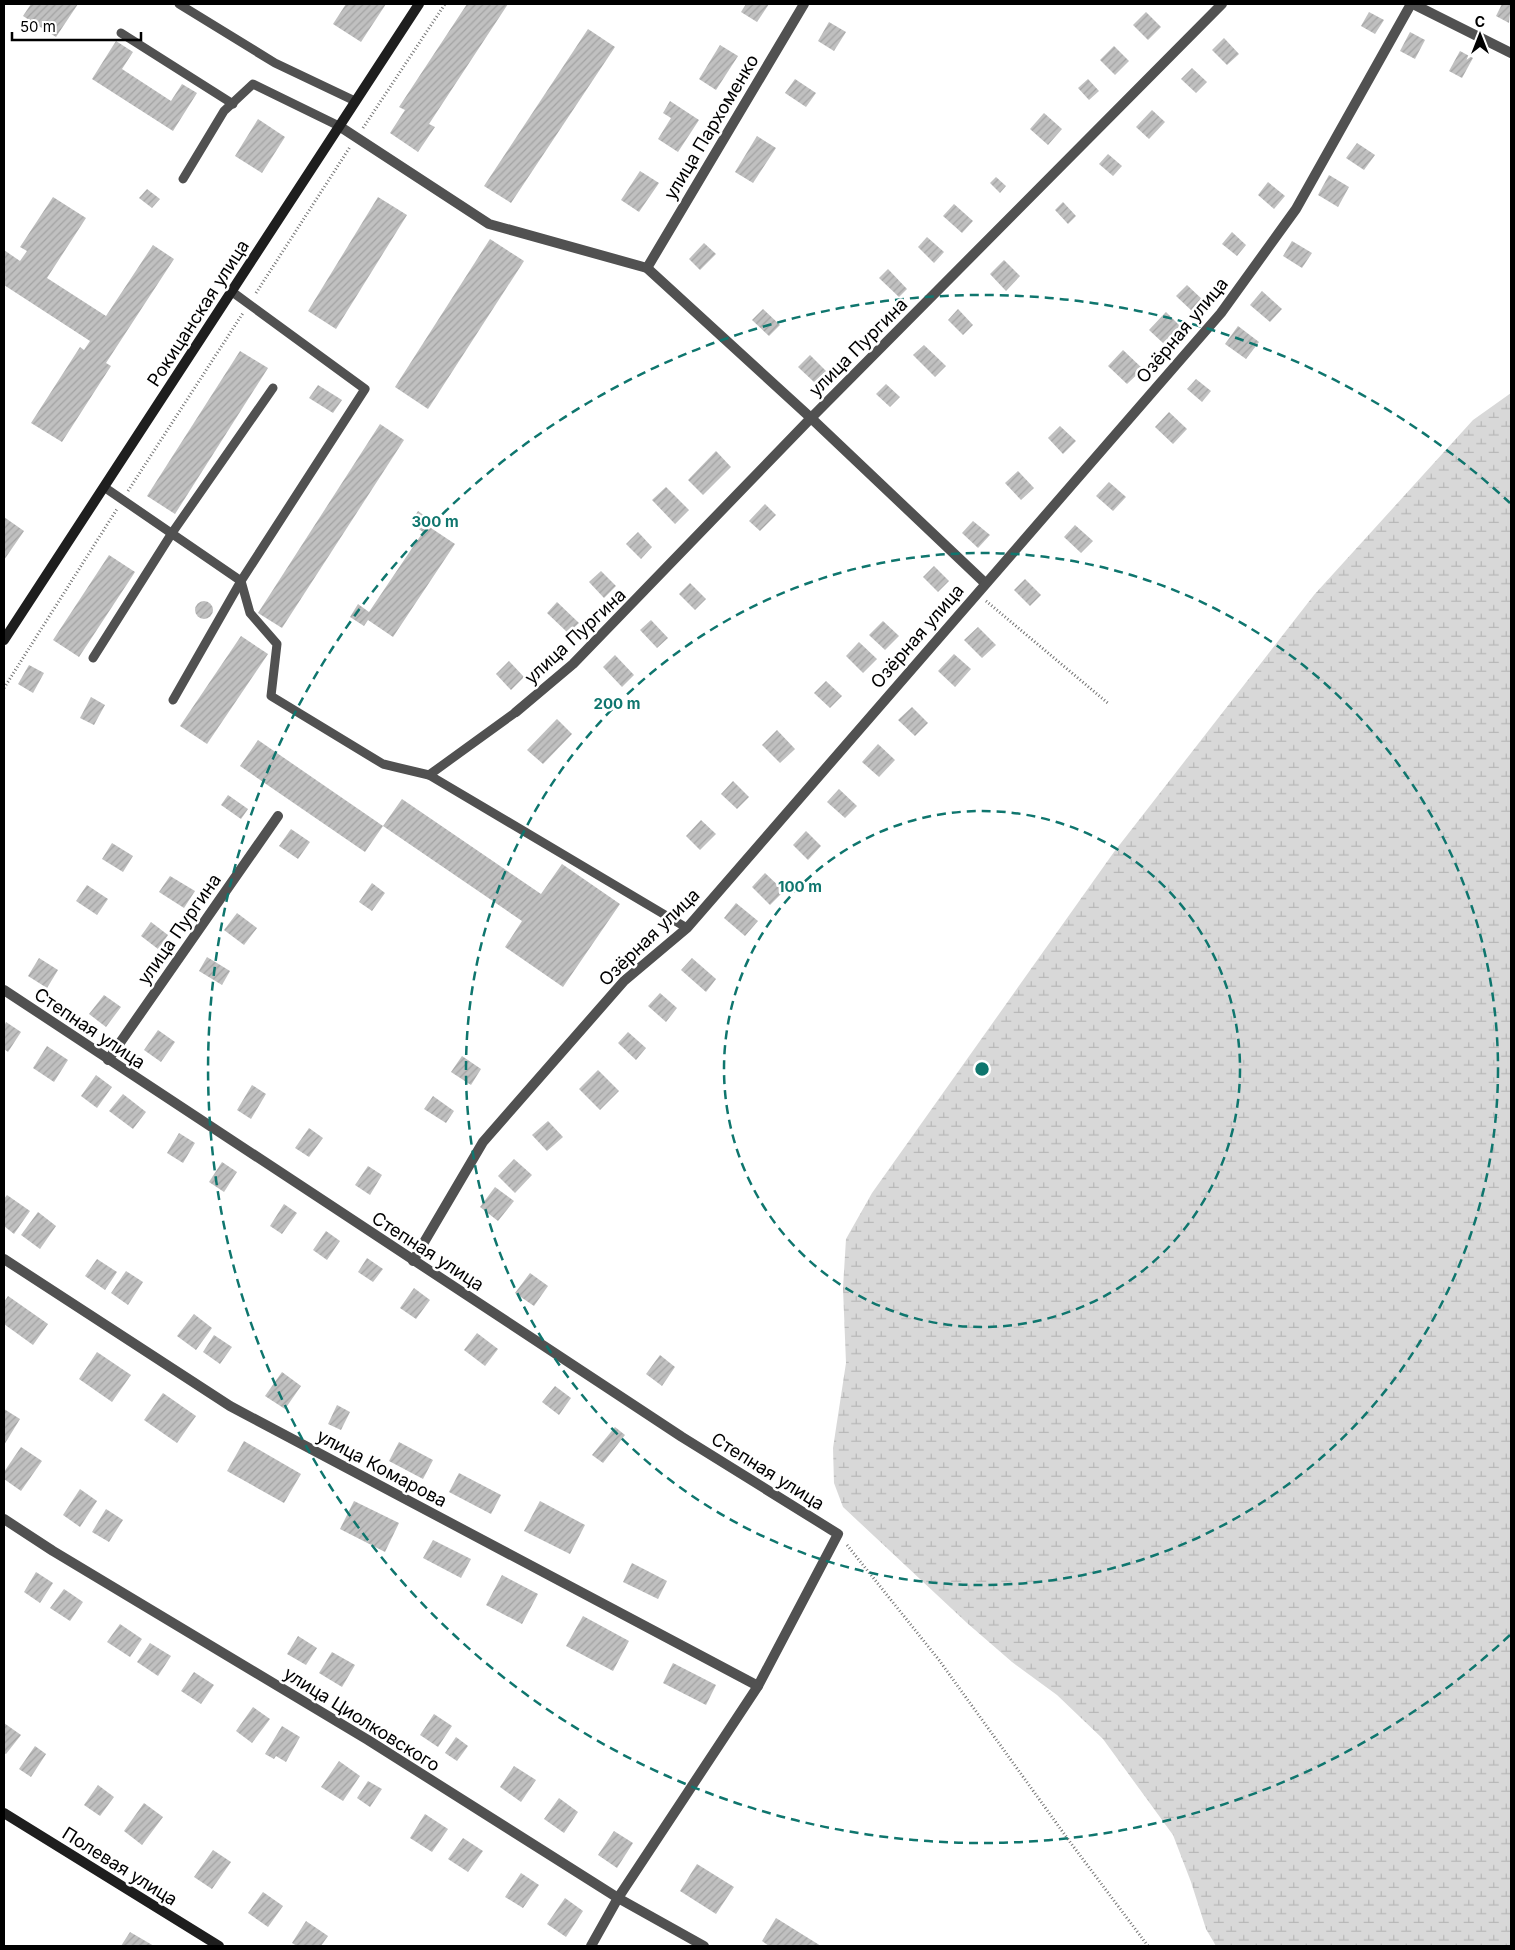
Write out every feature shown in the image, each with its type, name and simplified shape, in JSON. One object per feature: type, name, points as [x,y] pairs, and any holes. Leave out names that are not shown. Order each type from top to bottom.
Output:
[{"type":"street","name":"Рокицанская улица","points":[[4,640],[419,4]]},
{"type":"street","name":"улица Пархоменко","points":[[647,268],[804,4]]},
{"type":"street","name":"улица Пургина","points":[[516,712],[573,664],[811,418],[1222,4]]},
{"type":"street","points":[[1412,4],[1511,53]]},
{"type":"street","name":"Озёрная улица","points":[[413,1261],[482,1142],[624,981],[687,928],[976,592],[1221,313],[1296,209],[1412,4]]},
{"type":"street","points":[[339,126],[489,224],[647,268],[811,418],[985,583]]},
{"type":"street","name":"улица Пургина","points":[[108,1060],[278,816]]},
{"type":"street","name":"Степная улица","points":[[4,990],[682,1437],[838,1534]]},
{"type":"street","name":"улица Комарова","points":[[4,1259],[230,1406],[758,1686]]},
{"type":"street","name":"улица Циолковского","points":[[4,1519],[368,1740],[618,1898],[704,1946]]},
{"type":"street","points":[[591,1946],[618,1898],[758,1686],[838,1534]]},
{"type":"street","name":"Полевая улица","points":[[4,1814],[219,1946]]},
{"type":"lane","points":[[179,4],[275,63],[355,102]]},
{"type":"lane","points":[[121,33],[233,104]]},
{"type":"lane","points":[[183,179],[224,111],[253,84],[339,126]]},
{"type":"lane","points":[[173,700],[241,581],[364,389],[231,291]]},
{"type":"lane","points":[[93,658],[172,533],[273,388]]},
{"type":"lane","points":[[104,487],[241,581],[250,613],[277,644],[271,696],[383,764],[429,774],[687,928]]},
{"type":"lane","points":[[429,774],[516,712]]},
{"type":"path","points":[[4,688],[356,138],[445,4]]},
{"type":"path","points":[[976,592],[1109,704]]},
{"type":"path","points":[[838,1534],[939,1660],[1070,1842],[1148,1946]]},
{"type":"green space","points":[[1511,393],[1511,1946],[1216,1946],[1206,1929],[1173,1835],[1103,1739],[1057,1695],[1012,1662],[967,1623],[843,1507],[834,1483],[833,1448],[846,1363],[843,1288],[846,1239],[872,1193],[1114,852],[1314,595],[1473,420]]},
{"type":"building","points":[[31,4],[78,4],[56,37],[23,16]]},
{"type":"building","points":[[346,4],[386,4],[361,42],[333,24]]},
{"type":"building","points":[[467,4],[508,4],[429,124],[435,127],[418,152],[390,133],[405,110],[399,107]]},
{"type":"building","points":[[746,4],[769,4],[757,22],[741,12]]},
{"type":"building","points":[[1502,4],[1511,4],[1509,23],[1496,16]]},
{"type":"building","points":[[1146,12],[1161,27],[1148,40],[1133,25]]},
{"type":"building","points":[[1369,12],[1384,20],[1375,34],[1361,26]]},
{"type":"building","points":[[829,22],[846,32],[834,51],[818,41]]},
{"type":"building","points":[[588,29],[615,47],[511,203],[484,186]]},
{"type":"building","points":[[1410,32],[1425,40],[1415,59],[1400,51]]},
{"type":"building","points":[[1224,38],[1239,54],[1227,65],[1212,50]]},
{"type":"building","points":[[116,41],[133,52],[122,69],[171,101],[182,84],[197,93],[173,131],[92,79]]},
{"type":"building","points":[[720,45],[738,56],[716,90],[699,79]]},
{"type":"building","points":[[1114,46],[1129,61],[1115,75],[1100,60]]},
{"type":"building","points":[[1460,51],[1473,58],[1462,78],[1449,71]]},
{"type":"building","points":[[1192,68],[1207,82],[1196,93],[1181,79]]},
{"type":"building","points":[[795,79],[816,93],[806,107],[785,93]]},
{"type":"building","points":[[1088,79],[1099,91],[1089,100],[1078,88]]},
{"type":"building","points":[[670,101],[699,120],[678,152],[658,139],[671,118],[663,113]]},
{"type":"building","points":[[1152,110],[1165,122],[1149,139],[1136,127]]},
{"type":"building","points":[[1044,113],[1062,129],[1048,145],[1030,129]]},
{"type":"building","points":[[258,119],[285,137],[262,173],[235,156]]},
{"type":"building","points":[[757,136],[776,148],[753,183],[735,172]]},
{"type":"building","points":[[1357,143],[1375,155],[1364,170],[1346,158]]},
{"type":"building","points":[[1108,154],[1122,166],[1113,176],[1099,164]]},
{"type":"building","points":[[640,171],[659,183],[639,212],[621,200]]},
{"type":"building","points":[[1329,175],[1349,187],[1338,207],[1318,195]]},
{"type":"building","points":[[996,177],[1006,186],[1000,193],[990,183]]},
{"type":"building","points":[[1268,182],[1285,196],[1274,209],[1258,195]]},
{"type":"building","points":[[147,189],[160,199],[152,208],[139,198]]},
{"type":"building","points":[[53,197],[86,218],[47,278],[106,316],[153,245],[174,259],[106,363],[111,366],[62,442],[31,423],[80,347],[84,350],[90,341],[4,285],[4,250],[20,261],[27,251],[20,247]]},
{"type":"building","points":[[378,197],[407,215],[336,329],[308,311]]},
{"type":"building","points":[[1063,202],[1076,216],[1068,224],[1055,210]]},
{"type":"building","points":[[954,204],[973,221],[962,233],[943,216]]},
{"type":"building","points":[[1232,232],[1246,245],[1237,256],[1222,244]]},
{"type":"building","points":[[927,237],[944,252],[934,263],[918,247]]},
{"type":"building","points":[[490,239],[524,261],[428,409],[395,387]]},
{"type":"building","points":[[1292,241],[1312,253],[1302,268],[1283,256]]},
{"type":"building","points":[[704,243],[716,254],[700,270],[689,259]]},
{"type":"building","points":[[1004,260],[1020,276],[1006,291],[990,274]]},
{"type":"building","points":[[888,269],[907,289],[899,297],[879,278]]},
{"type":"building","points":[[1187,285],[1204,301],[1193,312],[1176,296]]},
{"type":"building","points":[[1262,291],[1282,309],[1270,322],[1250,305]]},
{"type":"building","points":[[763,309],[780,325],[769,336],[752,320]]},
{"type":"building","points":[[958,309],[973,325],[963,335],[948,320]]},
{"type":"building","points":[[1166,312],[1180,326],[1163,343],[1149,330]]},
{"type":"building","points":[[1238,326],[1259,342],[1246,359],[1225,344]]},
{"type":"building","points":[[924,345],[946,366],[935,377],[913,355]]},
{"type":"building","points":[[1123,350],[1143,369],[1127,384],[1108,366]]},
{"type":"building","points":[[240,351],[268,368],[175,514],[147,496]]},
{"type":"building","points":[[810,355],[826,371],[814,382],[798,367]]},
{"type":"building","points":[[1196,379],[1211,391],[1202,402],[1187,389]]},
{"type":"building","points":[[886,384],[900,397],[890,407],[876,394]]},
{"type":"building","points":[[318,385],[342,400],[333,413],[309,398]]},
{"type":"building","points":[[1169,412],[1187,429],[1173,444],[1155,427]]},
{"type":"building","points":[[380,424],[404,440],[282,628],[258,613]]},
{"type":"building","points":[[1060,426],[1076,441],[1063,454],[1048,438]]},
{"type":"building","points":[[716,451],[731,467],[703,495],[688,480]]},
{"type":"building","points":[[1018,471],[1034,488],[1021,500],[1005,483]]},
{"type":"building","points":[[1109,482],[1126,497],[1113,511],[1096,496]]},
{"type":"building","points":[[666,487],[689,510],[675,524],[652,500]]},
{"type":"building","points":[[765,504],[776,515],[760,531],[749,521]]},
{"type":"building","points":[[418,511],[432,521],[428,526],[455,544],[393,637],[368,620],[364,626],[350,617],[358,604],[369,612],[423,532],[410,523]]},
{"type":"building","points":[[4,517],[24,531],[4,560]]},
{"type":"building","points":[[973,521],[990,535],[978,548],[962,533]]},
{"type":"building","points":[[1075,525],[1093,541],[1081,553],[1064,537]]},
{"type":"building","points":[[638,532],[652,547],[641,559],[626,544]]},
{"type":"building","points":[[109,555],[135,572],[79,657],[53,640]]},
{"type":"building","points":[[934,566],[949,581],[938,592],[923,577]]},
{"type":"building","points":[[601,571],[616,586],[604,598],[589,582]]},
{"type":"building","points":[[1025,579],[1041,595],[1030,606],[1014,590]]},
{"type":"building","points":[[690,583],[706,599],[695,610],[679,594]]},
{"type":"building","points":[[200,601],[208,601],[213,606],[211,617],[200,619],[195,614],[195,606]]},
{"type":"building","points":[[557,602],[579,623],[568,633],[547,613]]},
{"type":"building","points":[[651,620],[668,638],[657,648],[640,630]]},
{"type":"building","points":[[883,621],[899,636],[885,650],[869,635]]},
{"type":"building","points":[[978,627],[996,645],[982,658],[964,640]]},
{"type":"building","points":[[241,636],[268,654],[207,744],[180,726]]},
{"type":"building","points":[[859,642],[877,659],[863,673],[846,656]]},
{"type":"building","points":[[954,654],[971,669],[955,687],[938,671]]},
{"type":"building","points":[[615,655],[634,675],[622,687],[603,667]]},
{"type":"building","points":[[509,661],[524,677],[511,690],[496,674]]},
{"type":"building","points":[[29,665],[44,673],[33,693],[18,684]]},
{"type":"building","points":[[826,681],[842,696],[830,708],[814,693]]},
{"type":"building","points":[[91,697],[105,705],[94,725],[80,718]]},
{"type":"building","points":[[912,707],[928,723],[915,736],[898,720]]},
{"type":"building","points":[[557,719],[572,734],[543,764],[527,750]]},
{"type":"building","points":[[777,730],[795,749],[780,763],[762,745]]},
{"type":"building","points":[[258,740],[383,826],[365,852],[240,766]]},
{"type":"building","points":[[878,744],[895,760],[879,777],[862,762]]},
{"type":"building","points":[[733,781],[749,797],[737,809],[721,794]]},
{"type":"building","points":[[839,789],[857,806],[845,818],[827,802]]},
{"type":"building","points":[[228,795],[248,809],[241,819],[221,805]]},
{"type":"building","points":[[402,799],[541,894],[562,864],[620,904],[563,987],[505,947],[522,921],[383,826]]},
{"type":"building","points":[[701,820],[716,834],[700,850],[686,836]]},
{"type":"building","points":[[291,829],[310,842],[298,859],[279,846]]},
{"type":"building","points":[[806,831],[821,846],[808,860],[793,845]]},
{"type":"building","points":[[112,843],[133,856],[123,872],[102,859]]},
{"type":"building","points":[[765,873],[784,891],[770,905],[752,887]]},
{"type":"building","points":[[170,876],[195,891],[184,908],[159,892]]},
{"type":"building","points":[[372,883],[385,893],[372,911],[359,902]]},
{"type":"building","points":[[87,885],[108,899],[97,915],[76,901]]},
{"type":"building","points":[[736,903],[758,921],[745,936],[724,918]]},
{"type":"building","points":[[237,913],[257,928],[244,945],[224,930]]},
{"type":"building","points":[[151,922],[168,935],[158,949],[141,936]]},
{"type":"building","points":[[207,957],[230,971],[222,985],[199,971]]},
{"type":"building","points":[[39,958],[58,970],[47,988],[28,976]]},
{"type":"building","points":[[692,958],[716,979],[706,992],[681,970]]},
{"type":"building","points":[[660,993],[677,1008],[666,1022],[648,1006]]},
{"type":"building","points":[[104,995],[121,1007],[106,1027],[89,1014]]},
{"type":"building","points":[[6,1022],[21,1032],[8,1052],[4,1049],[4,1027]]},
{"type":"building","points":[[158,1030],[175,1042],[161,1062],[144,1050]]},
{"type":"building","points":[[628,1032],[646,1048],[636,1060],[618,1043]]},
{"type":"building","points":[[47,1046],[68,1060],[54,1082],[33,1068]]},
{"type":"building","points":[[462,1056],[481,1069],[471,1085],[451,1072]]},
{"type":"building","points":[[598,1070],[619,1091],[600,1110],[579,1089]]},
{"type":"building","points":[[96,1075],[112,1087],[97,1108],[81,1096]]},
{"type":"building","points":[[252,1085],[266,1094],[251,1119],[237,1110]]},
{"type":"building","points":[[123,1094],[146,1112],[133,1129],[109,1111]]},
{"type":"building","points":[[433,1096],[454,1111],[446,1123],[424,1109]]},
{"type":"building","points":[[548,1121],[563,1137],[547,1151],[532,1135]]},
{"type":"building","points":[[309,1128],[323,1138],[309,1157],[295,1148]]},
{"type":"building","points":[[179,1133],[195,1143],[183,1163],[167,1153]]},
{"type":"building","points":[[514,1159],[532,1175],[515,1193],[498,1176]]},
{"type":"building","points":[[222,1162],[237,1172],[224,1192],[209,1182]]},
{"type":"building","points":[[368,1166],[382,1175],[370,1195],[355,1185]]},
{"type":"building","points":[[495,1187],[514,1201],[498,1221],[480,1207]]},
{"type":"building","points":[[7,1195],[30,1211],[14,1234],[4,1226],[4,1199]]},
{"type":"building","points":[[284,1204],[297,1213],[282,1234],[270,1226]]},
{"type":"building","points":[[38,1212],[56,1226],[40,1249],[21,1235]]},
{"type":"building","points":[[326,1231],[340,1241],[327,1260],[313,1250]]},
{"type":"building","points":[[367,1258],[383,1269],[373,1282],[358,1272]]},
{"type":"building","points":[[97,1259],[117,1272],[105,1290],[85,1276]]},
{"type":"building","points":[[126,1271],[143,1282],[128,1305],[111,1293]]},
{"type":"building","points":[[530,1273],[548,1286],[534,1306],[515,1293]]},
{"type":"building","points":[[414,1288],[430,1300],[416,1319],[400,1308]]},
{"type":"building","points":[[8,1296],[48,1324],[33,1345],[4,1324],[4,1302]]},
{"type":"building","points":[[194,1314],[212,1328],[196,1350],[177,1336]]},
{"type":"building","points":[[477,1333],[498,1349],[485,1366],[464,1350]]},
{"type":"building","points":[[214,1335],[232,1347],[220,1364],[203,1352]]},
{"type":"building","points":[[97,1352],[131,1375],[112,1402],[79,1379]]},
{"type":"building","points":[[660,1355],[675,1367],[662,1386],[646,1374]]},
{"type":"building","points":[[282,1372],[301,1386],[285,1409],[265,1396]]},
{"type":"building","points":[[555,1386],[571,1398],[559,1415],[542,1402]]},
{"type":"building","points":[[163,1393],[196,1416],[177,1443],[144,1420]]},
{"type":"building","points":[[337,1405],[350,1412],[341,1430],[328,1424]]},
{"type":"building","points":[[4,1409],[20,1419],[4,1445]]},
{"type":"building","points":[[615,1427],[625,1435],[603,1463],[592,1455]]},
{"type":"building","points":[[244,1441],[301,1474],[284,1503],[227,1471]]},
{"type":"building","points":[[399,1442],[433,1460],[423,1479],[389,1461]]},
{"type":"building","points":[[21,1447],[42,1461],[21,1491],[4,1479],[4,1472]]},
{"type":"building","points":[[459,1473],[501,1495],[491,1514],[449,1492]]},
{"type":"building","points":[[80,1489],[97,1501],[80,1527],[63,1515]]},
{"type":"building","points":[[354,1501],[399,1523],[385,1552],[340,1529]]},
{"type":"building","points":[[540,1501],[585,1525],[570,1554],[524,1531]]},
{"type":"building","points":[[106,1509],[123,1520],[109,1542],[92,1532]]},
{"type":"building","points":[[433,1540],[471,1559],[461,1578],[423,1558]]},
{"type":"building","points":[[632,1563],[667,1581],[658,1599],[623,1582]]},
{"type":"building","points":[[36,1572],[53,1583],[40,1603],[24,1592]]},
{"type":"building","points":[[502,1575],[538,1594],[522,1624],[486,1605]]},
{"type":"building","points":[[64,1589],[83,1602],[70,1621],[50,1608]]},
{"type":"building","points":[[583,1616],[629,1641],[613,1671],[566,1646]]},
{"type":"building","points":[[120,1624],[142,1639],[130,1657],[107,1642]]},
{"type":"building","points":[[298,1636],[317,1648],[306,1665],[287,1654]]},
{"type":"building","points":[[150,1643],[171,1656],[158,1676],[137,1662]]},
{"type":"building","points":[[332,1652],[355,1665],[342,1687],[319,1673]]},
{"type":"building","points":[[673,1663],[716,1685],[706,1705],[663,1683]]},
{"type":"building","points":[[194,1672],[214,1685],[201,1704],[181,1691]]},
{"type":"building","points":[[253,1707],[270,1719],[252,1743],[236,1731]]},
{"type":"building","points":[[434,1714],[452,1726],[438,1747],[420,1735]]},
{"type":"building","points":[[4,1723],[21,1735],[6,1754],[4,1753]]},
{"type":"building","points":[[282,1726],[300,1737],[286,1762],[276,1756],[274,1759],[265,1754]]},
{"type":"building","points":[[456,1737],[468,1746],[457,1761],[445,1753]]},
{"type":"building","points":[[35,1746],[46,1754],[31,1777],[19,1769]]},
{"type":"building","points":[[339,1761],[360,1776],[343,1801],[321,1787]]},
{"type":"building","points":[[514,1766],[536,1780],[521,1802],[500,1787]]},
{"type":"building","points":[[368,1781],[382,1789],[370,1807],[357,1798]]},
{"type":"building","points":[[98,1785],[114,1797],[100,1816],[84,1805]]},
{"type":"building","points":[[559,1798],[578,1812],[564,1833],[544,1819]]},
{"type":"building","points":[[144,1803],[163,1817],[142,1845],[124,1831]]},
{"type":"building","points":[[425,1814],[448,1829],[432,1852],[410,1838]]},
{"type":"building","points":[[614,1831],[633,1843],[617,1868],[598,1855]]},
{"type":"building","points":[[463,1838],[483,1851],[468,1872],[448,1859]]},
{"type":"building","points":[[213,1850],[231,1862],[212,1889],[194,1877]]},
{"type":"building","points":[[697,1864],[734,1887],[716,1914],[680,1891]]},
{"type":"building","points":[[521,1873],[539,1885],[523,1908],[505,1897]]},
{"type":"building","points":[[263,1892],[283,1906],[268,1927],[248,1913]]},
{"type":"building","points":[[565,1898],[583,1911],[566,1937],[547,1924]]},
{"type":"building","points":[[776,1918],[821,1946],[769,1946],[762,1941]]},
{"type":"building","points":[[306,1921],[328,1936],[321,1946],[297,1946],[292,1943]]},
{"type":"building","points":[[130,1932],[154,1946],[121,1946]]}]
